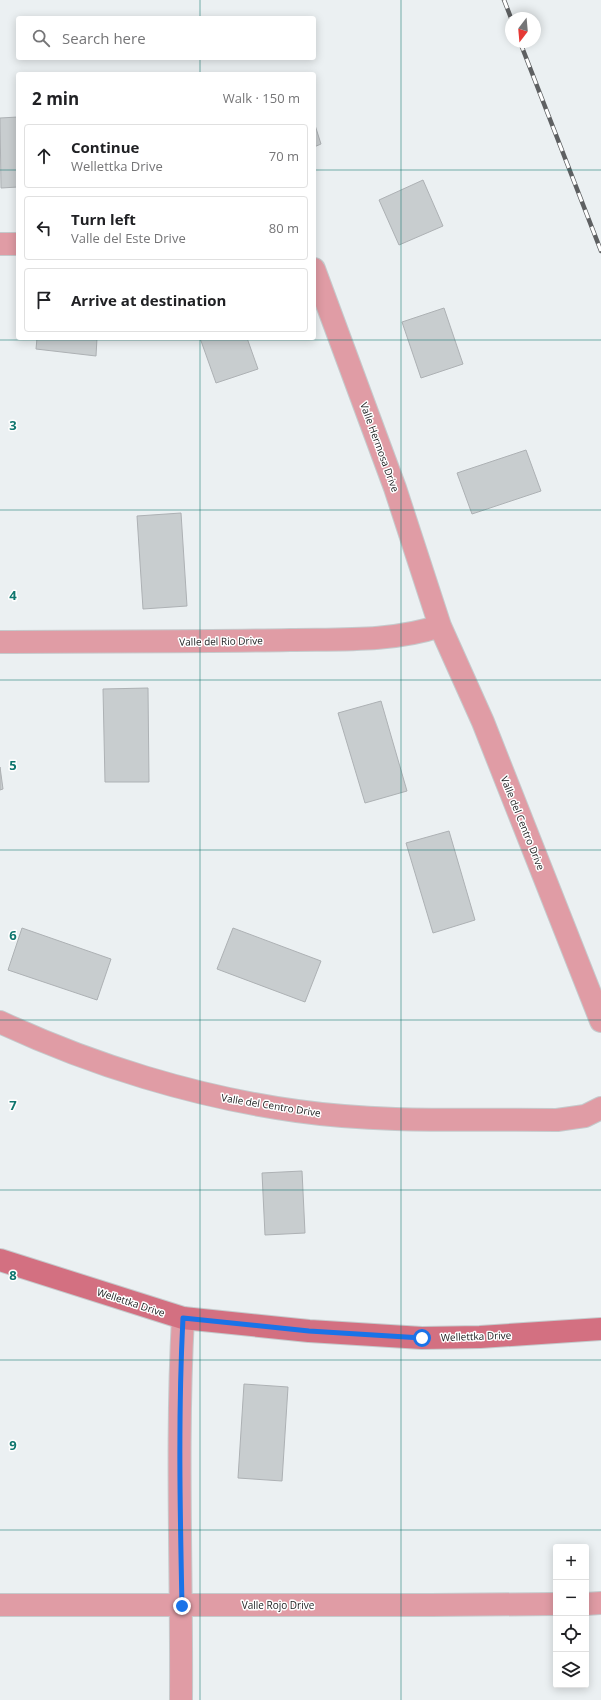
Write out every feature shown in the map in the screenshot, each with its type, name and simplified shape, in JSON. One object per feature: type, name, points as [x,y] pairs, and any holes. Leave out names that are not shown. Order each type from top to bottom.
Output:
[{"type":"street","points":[[0,244],[16,244]]},
{"type":"street","name":"Valle Hermosa Drive","points":[[316,274],[395,488],[440,626]]},
{"type":"street","name":"Valle del Rio Drive","points":[[0,642],[214,641],[382,638],[440,626]]},
{"type":"street","name":"Valle del Centro Drive","points":[[440,626],[483,722],[601,1021]]},
{"type":"street","name":"Valle del Centro Drive","points":[[0,1022],[83,1057],[154,1079],[222,1097],[297,1111],[366,1117],[557,1120],[585,1116],[601,1108]]},
{"type":"street","name":"Wellettka Drive","points":[[0,1260],[183,1318],[309,1331],[422,1338],[480,1337],[601,1329]]},
{"type":"street","points":[[182,1700],[180,1371],[183,1318]]},
{"type":"street","points":[[589,1604],[601,1603]]},
{"type":"street","name":"Valle Rojo Drive","points":[[0,1605],[182,1606],[553,1604]]},
{"type":"building","points":[[16,117],[16,187],[1,188],[0,118]]},
{"type":"building","points":[[316,128],[321,144],[316,146]]},
{"type":"building","points":[[423,180],[443,226],[399,245],[379,200]]},
{"type":"building","points":[[444,308],[463,364],[421,378],[402,322]]},
{"type":"building","points":[[37,340],[97,340],[96,356],[36,349]]},
{"type":"building","points":[[201,340],[248,340],[258,369],[216,383]]},
{"type":"building","points":[[526,450],[541,491],[472,514],[457,473]]},
{"type":"building","points":[[181,513],[187,606],[143,609],[137,516]]},
{"type":"building","points":[[148,688],[149,782],[105,782],[103,689]]},
{"type":"building","points":[[381,701],[407,791],[365,803],[338,713]]},
{"type":"building","points":[[0,767],[3,789],[0,790]]},
{"type":"building","points":[[449,831],[475,920],[433,933],[406,843]]},
{"type":"building","points":[[22,928],[111,959],[97,1000],[8,970]]},
{"type":"building","points":[[233,928],[321,961],[305,1002],[217,969]]},
{"type":"building","points":[[302,1171],[305,1233],[265,1235],[262,1173]]},
{"type":"building","points":[[244,1384],[288,1387],[282,1481],[238,1478]]},
{"type":"railway","points":[[504,0],[509,12]]},
{"type":"railway","points":[[522,48],[601,251]]},
{"type":"route","points":[[182,1606],[180,1371],[183,1318],[309,1331],[422,1338]]}]
